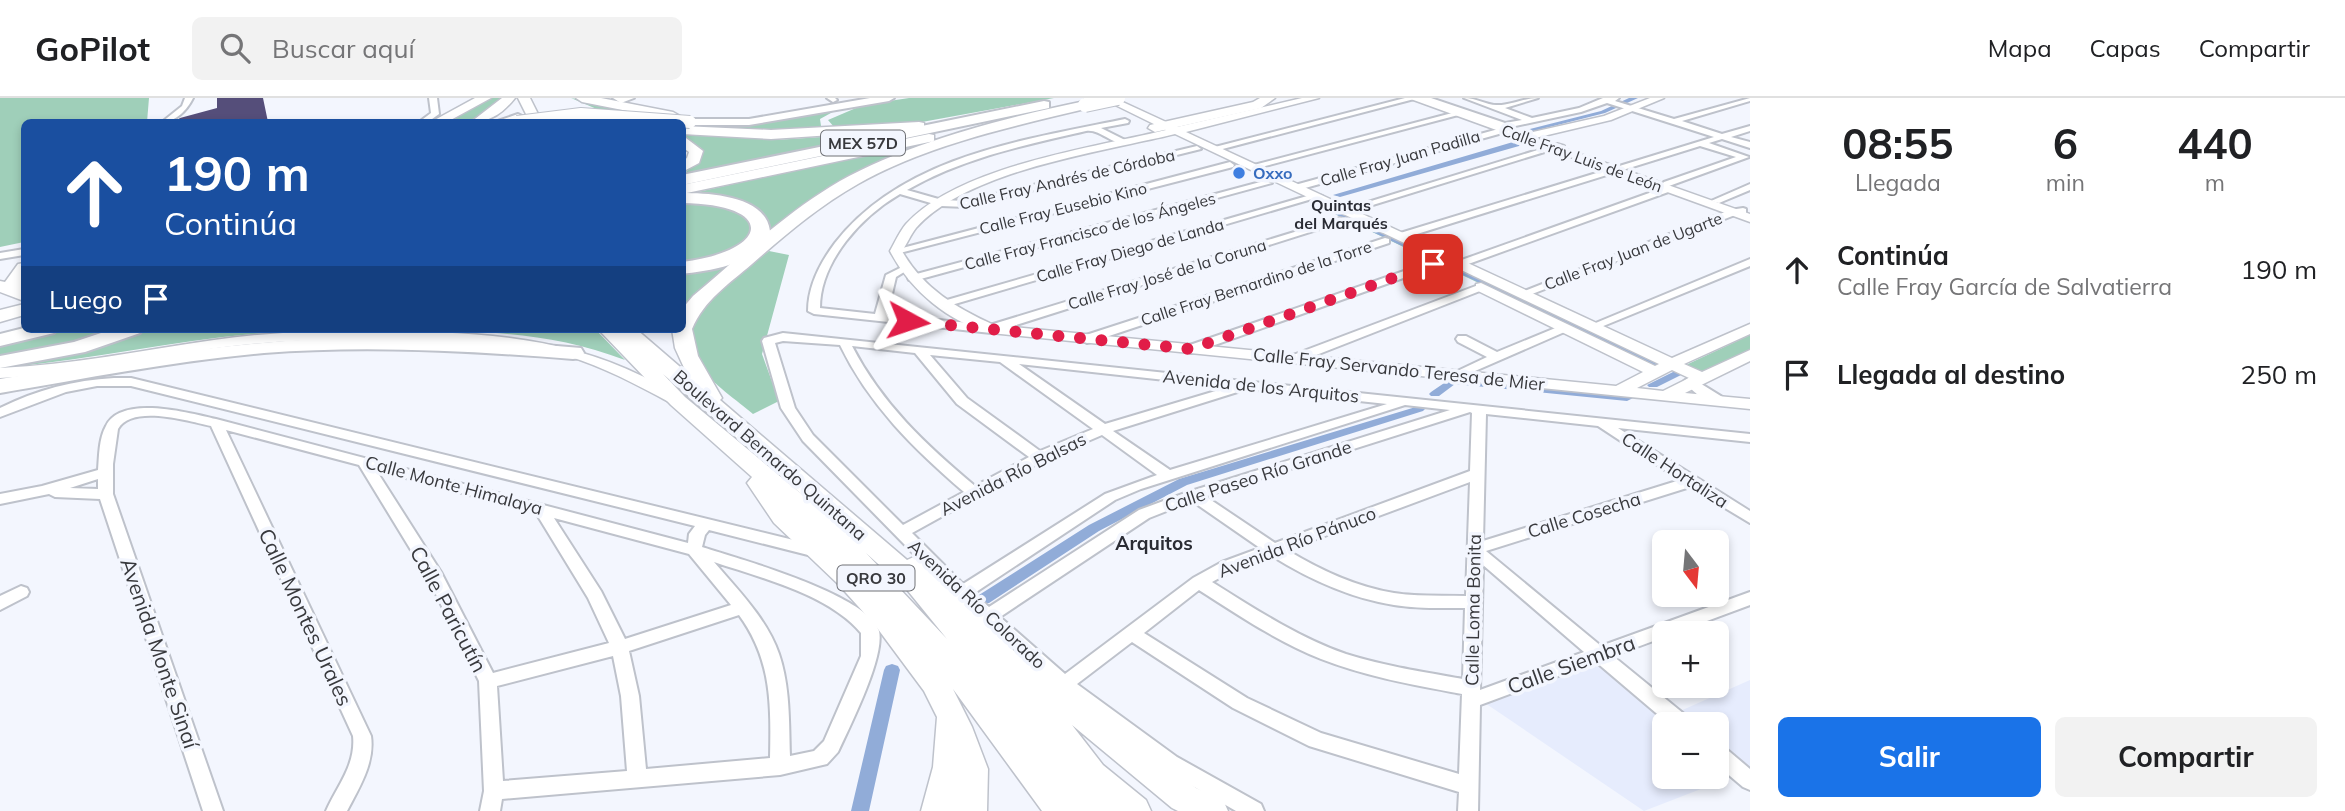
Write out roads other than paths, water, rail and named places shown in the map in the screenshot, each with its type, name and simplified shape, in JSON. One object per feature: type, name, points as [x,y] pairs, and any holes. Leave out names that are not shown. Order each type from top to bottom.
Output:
[{"type":"highway","points":[[444,119],[485,98]]},
{"type":"highway","points":[[482,119],[505,105],[509,98]]},
{"type":"highway","points":[[524,98],[534,119]]},
{"type":"highway","points":[[565,98],[603,115],[622,119]]},
{"type":"highway","points":[[582,98],[667,116]]},
{"type":"highway","points":[[686,189],[1083,100],[1118,98]]},
{"type":"highway","points":[[1167,129],[1257,106],[1269,98]]},
{"type":"highway","points":[[545,104],[552,119]]},
{"type":"highway","points":[[686,126],[755,135],[859,132],[1040,110]]},
{"type":"highway","points":[[686,320],[699,300],[826,197],[855,179],[1040,110]]},
{"type":"highway","name":"MEX 57D","points":[[686,177],[1040,110]]},
{"type":"highway","points":[[686,177],[919,126]]},
{"type":"highway","points":[[686,142],[696,151],[694,160],[686,165]]},
{"type":"highway","points":[[686,198],[729,201],[747,209],[759,219],[760,230],[754,243],[736,256],[708,265],[686,268]]},
{"type":"highway","points":[[12,290],[14,280],[21,272]]},
{"type":"highway","points":[[0,316],[21,311]]},
{"type":"highway","points":[[0,323],[21,319]]},
{"type":"highway","points":[[0,338],[21,332]]},
{"type":"highway","points":[[0,338],[26,333]]},
{"type":"highway","points":[[0,362],[78,348],[121,333]]},
{"type":"highway","name":"Boulevard Bernardo Quintana","points":[[612,333],[678,401],[752,451],[806,500],[916,584],[1098,811]]},
{"type":"highway","name":"Boulevard Bernardo Quintana","points":[[629,333],[660,362],[716,407],[752,451]]},
{"type":"highway","points":[[682,333],[682,343],[688,359],[716,407]]},
{"type":"highway","points":[[0,386],[241,349],[294,345],[396,344],[573,353]]},
{"type":"highway","points":[[752,451],[783,517],[886,618],[935,683],[950,712],[972,769],[970,811]]},
{"type":"highway","points":[[752,451],[819,480],[887,536],[939,586],[1184,798],[1212,811]]},
{"type":"highway","name":"Boulevard Bernardo Quintana","points":[[806,500],[837,539],[921,628],[1060,811]]},
{"type":"highway","points":[[989,628],[1092,775],[1134,811]]},
{"type":"highway","points":[[938,811],[945,792],[952,737],[950,712]]},
{"type":"main road","points":[[686,126],[749,122],[889,98]]},
{"type":"main road","points":[[524,119],[578,111],[700,120],[732,118],[836,99]]},
{"type":"main road","points":[[859,103],[822,121],[831,129],[859,132]]},
{"type":"main road","points":[[524,119],[574,114],[621,119]]},
{"type":"street","points":[[170,119],[185,107],[189,98]]},
{"type":"street","points":[[428,119],[435,114],[433,98]]},
{"type":"street","points":[[617,98],[621,101],[630,98]]},
{"type":"street","points":[[1106,98],[1167,129],[1197,149],[1303,201],[1401,236],[1670,365],[1695,379],[1700,391],[1719,401]]},
{"type":"street","points":[[991,329],[959,314],[918,286],[896,251],[911,226],[942,203],[970,187],[1019,168],[1167,129],[1314,98]]},
{"type":"street","points":[[1215,148],[1413,98]]},
{"type":"street","name":"Calle Fray Luis de León","points":[[1413,98],[1504,128]]},
{"type":"street","name":"Calle Fray Luis de León","points":[[1423,98],[1744,213]]},
{"type":"street","points":[[1468,98],[1531,120]]},
{"type":"street","points":[[1489,98],[1509,105]]},
{"type":"street","points":[[1497,108],[1534,98]]},
{"type":"street","points":[[1527,136],[1659,98]]},
{"type":"street","points":[[1678,121],[1750,99]]},
{"type":"street","points":[[1083,100],[1167,129],[1254,166],[1317,196],[1385,241],[1655,372]]},
{"type":"street","points":[[1611,100],[1750,143]]},
{"type":"street","name":"Calle Fray Juan Padilla","points":[[1298,187],[1531,120],[1581,110],[1611,100]]},
{"type":"street","points":[[1254,166],[1458,114]]},
{"type":"street","points":[[897,190],[947,167],[1002,148],[1090,126],[1125,121]]},
{"type":"street","points":[[1615,167],[1699,143],[1750,122]]},
{"type":"street","points":[[1090,126],[1122,142]]},
{"type":"street","points":[[1401,236],[1719,134],[1750,128]]},
{"type":"street","points":[[1699,143],[1747,158]]},
{"type":"street","name":"Calle Fray José de la Coruna","points":[[991,329],[1558,147]]},
{"type":"street","name":"Calle Fray Andrés de Córdoba","points":[[897,190],[942,203],[966,204],[1197,149]]},
{"type":"street","points":[[1460,264],[1747,158]]},
{"type":"street","name":"Calle Fray Eusebio Kino","points":[[896,251],[1230,165]]},
{"type":"street","name":"Calle Fray Francisco de los Ángeles","points":[[908,274],[1267,183]]},
{"type":"street","name":"Calle Fray Luis de León","points":[[1668,186],[1744,213]]},
{"type":"street","points":[[1716,201],[1750,187]]},
{"type":"street","name":"Calle Fray Servando Teresa de Mier","points":[[897,190],[869,209],[843,236],[822,271],[814,311],[1750,404]]},
{"type":"street","name":"Calle Fray Diego de Landa","points":[[944,304],[1317,196]]},
{"type":"street","name":"Calle Fray Juan de Ugarte","points":[[1523,294],[1744,213]]},
{"type":"street","name":"Calle Fray Bernardino de la Torre","points":[[1087,339],[1385,241]]},
{"type":"street","points":[[0,254],[21,248]]},
{"type":"street","points":[[0,254],[21,252]]},
{"type":"street","points":[[1592,327],[1750,262]]},
{"type":"street","points":[[1191,349],[1433,264]]},
{"type":"street","points":[[880,318],[891,275],[908,274]]},
{"type":"street","points":[[1297,358],[1481,287]]},
{"type":"street","points":[[1455,375],[1565,328]]},
{"type":"street","points":[[1619,391],[1750,328]]},
{"type":"street","points":[[0,373],[74,366],[252,339],[304,335],[481,337],[521,341],[573,353],[614,368],[678,401]]},
{"type":"street","name":"Avenida de los Arquitos","points":[[772,338],[844,342],[1750,438]]},
{"type":"street","name":"Avenida Río Colorado","points":[[772,338],[768,341],[768,346],[788,408],[808,439],[962,593],[989,628],[1170,763],[1254,811]]},
{"type":"street","points":[[1462,339],[1497,357]]},
{"type":"street","points":[[844,342],[858,373],[894,421],[974,492]]},
{"type":"street","points":[[920,351],[962,401],[1039,457]]},
{"type":"street","points":[[1665,396],[1695,379],[1750,355]]},
{"type":"street","points":[[1004,360],[1167,475]]},
{"type":"street","points":[[0,412],[30,397],[74,385],[131,382],[817,551]]},
{"type":"street","name":"Avenida Río Balsas","points":[[901,533],[1039,457],[1104,429],[1250,385]]},
{"type":"street","name":"Calle Paseo Río Grande","points":[[962,593],[1110,498],[1167,475],[1407,402]]},
{"type":"street","name":"Calle Paseo Río Grande","points":[[989,628],[1144,514],[1193,495],[1475,409]]},
{"type":"street","name":"Calle Loma Bonita","points":[[1468,811],[1475,550],[1475,409]]},
{"type":"street","name":"Calle Monte Himalaya","points":[[106,494],[103,473],[110,432],[115,421],[129,414],[159,412],[216,423],[694,550],[809,590],[836,601],[857,616],[870,631],[870,656],[831,746],[820,758],[780,766]]},
{"type":"street","name":"Calle Hortaliza","points":[[1600,422],[1750,518]]},
{"type":"street","name":"Calle Montes Urales","points":[[216,423],[362,736],[365,746],[361,759],[336,811]]},
{"type":"street","name":"Calle Paricutín","points":[[363,461],[435,576],[488,681],[492,801]]},
{"type":"street","points":[[0,499],[43,491],[103,473]]},
{"type":"street","name":"Avenida Río Pánuco","points":[[1064,684],[1199,582],[1228,566],[1476,474]]},
{"type":"street","name":"Calle Cosecha","points":[[1475,550],[1693,481]]},
{"type":"street","points":[[43,491],[106,494]]},
{"type":"street","name":"Avenida Monte Sinaí","points":[[106,494],[213,811]]},
{"type":"street","points":[[1193,495],[1303,566],[1354,590],[1394,599],[1473,602]]},
{"type":"street","points":[[540,508],[598,604],[620,647],[631,694],[637,777]]},
{"type":"street","points":[[492,801],[637,777],[780,766],[780,711],[770,652],[742,608],[694,550],[697,534],[704,525]]},
{"type":"street","points":[[1475,550],[1667,712]]},
{"type":"street","points":[[1199,582],[1259,620],[1325,653],[1471,695]]},
{"type":"street","points":[[0,604],[21,592]]},
{"type":"street","name":"Calle Siembra","points":[[1471,695],[1596,654],[1750,598]]},
{"type":"street","points":[[488,681],[620,647],[742,608]]},
{"type":"street","points":[[1133,634],[1240,703],[1306,735],[1469,786]]},
{"type":"street","points":[[1729,763],[1750,780]]},
{"type":"waterway","points":[[1526,131],[1603,112],[1635,98]]},
{"type":"waterway","points":[[1337,195],[1516,144],[1520,139]]},
{"type":"waterway","points":[[1319,203],[1656,363]]},
{"type":"waterway","points":[[1653,385],[1677,373]]},
{"type":"waterway","points":[[1435,394],[1453,380],[1627,398]]},
{"type":"waterway","points":[[984,599],[1094,528],[1183,482],[1419,409]]},
{"type":"waterway","points":[[860,811],[892,670]]},
{"type":"place","name":"Oxxo","points":[[1239,173]]},
{"type":"district","name":"Quintas del Marqués","points":[[1341,214]]},
{"type":"district","name":"Arquitos","points":[[1154,543]]}]
